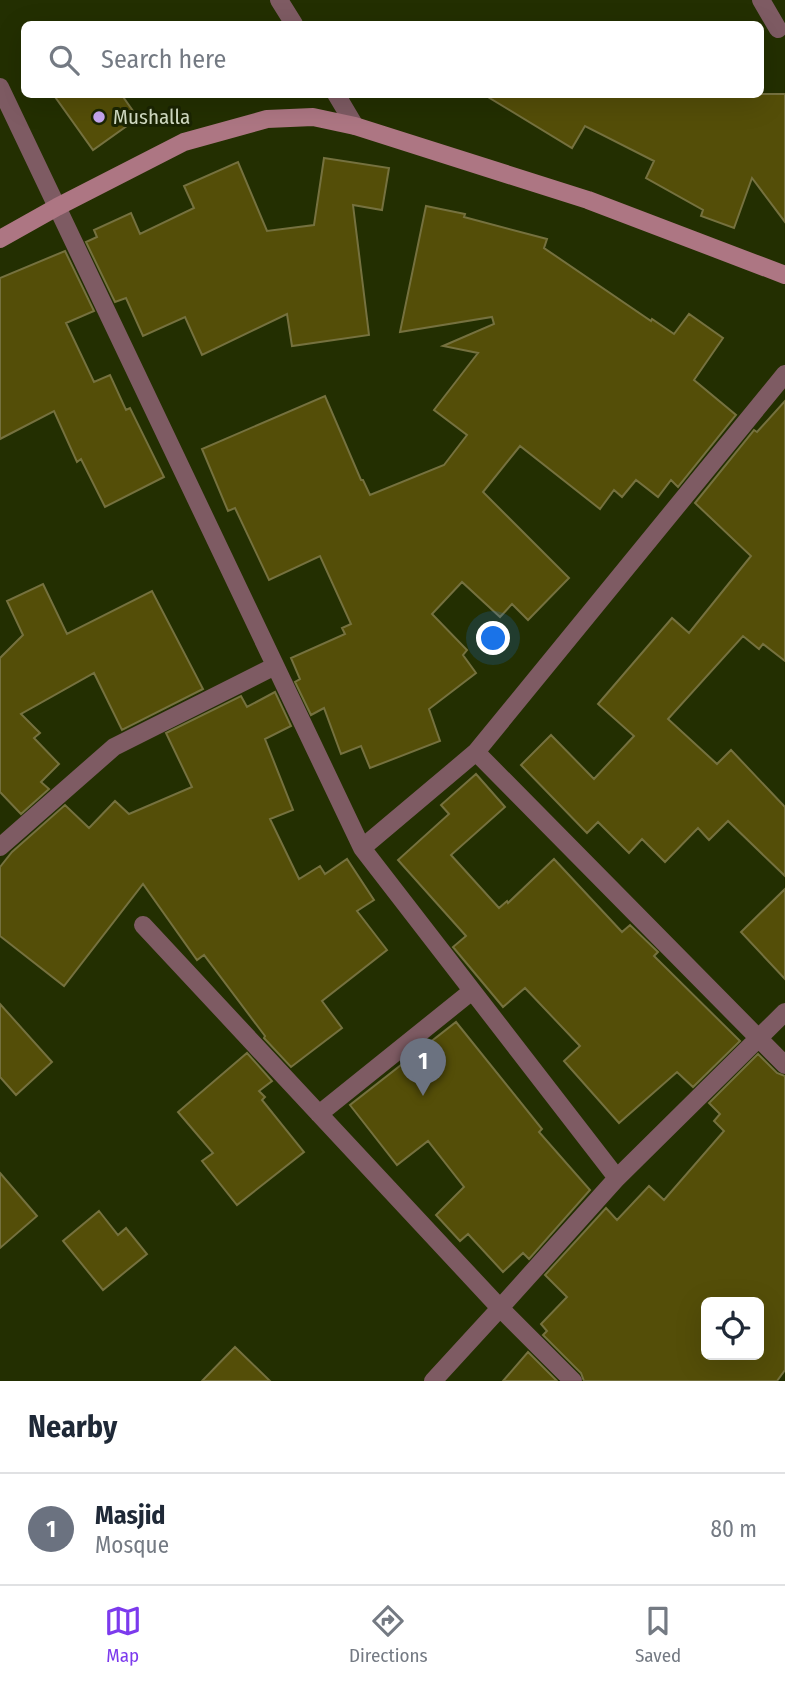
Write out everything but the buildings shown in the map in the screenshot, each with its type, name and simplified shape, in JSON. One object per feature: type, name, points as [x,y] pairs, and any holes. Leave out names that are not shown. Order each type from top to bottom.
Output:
[{"type":"street","points":[[279,0],[292,21]]},
{"type":"street","points":[[761,0],[778,29]]},
{"type":"street","points":[[0,88],[362,848],[617,1178]]},
{"type":"street","points":[[338,98],[355,127]]},
{"type":"street","points":[[0,239],[184,142],[267,119],[313,117],[355,127],[588,200],[785,275]]},
{"type":"street","points":[[362,848],[476,752],[785,374]]},
{"type":"street","points":[[0,847],[114,747],[275,666]]},
{"type":"street","points":[[476,752],[785,1065]]},
{"type":"street","points":[[143,925],[500,1308],[573,1381]]},
{"type":"street","points":[[319,1114],[472,991]]},
{"type":"street","points":[[433,1381],[617,1178],[785,1012]]},
{"type":"place","name":"Mushalla","points":[[99,117]]},
{"type":"place","name":"Masjid","points":[[423,1096]]}]
